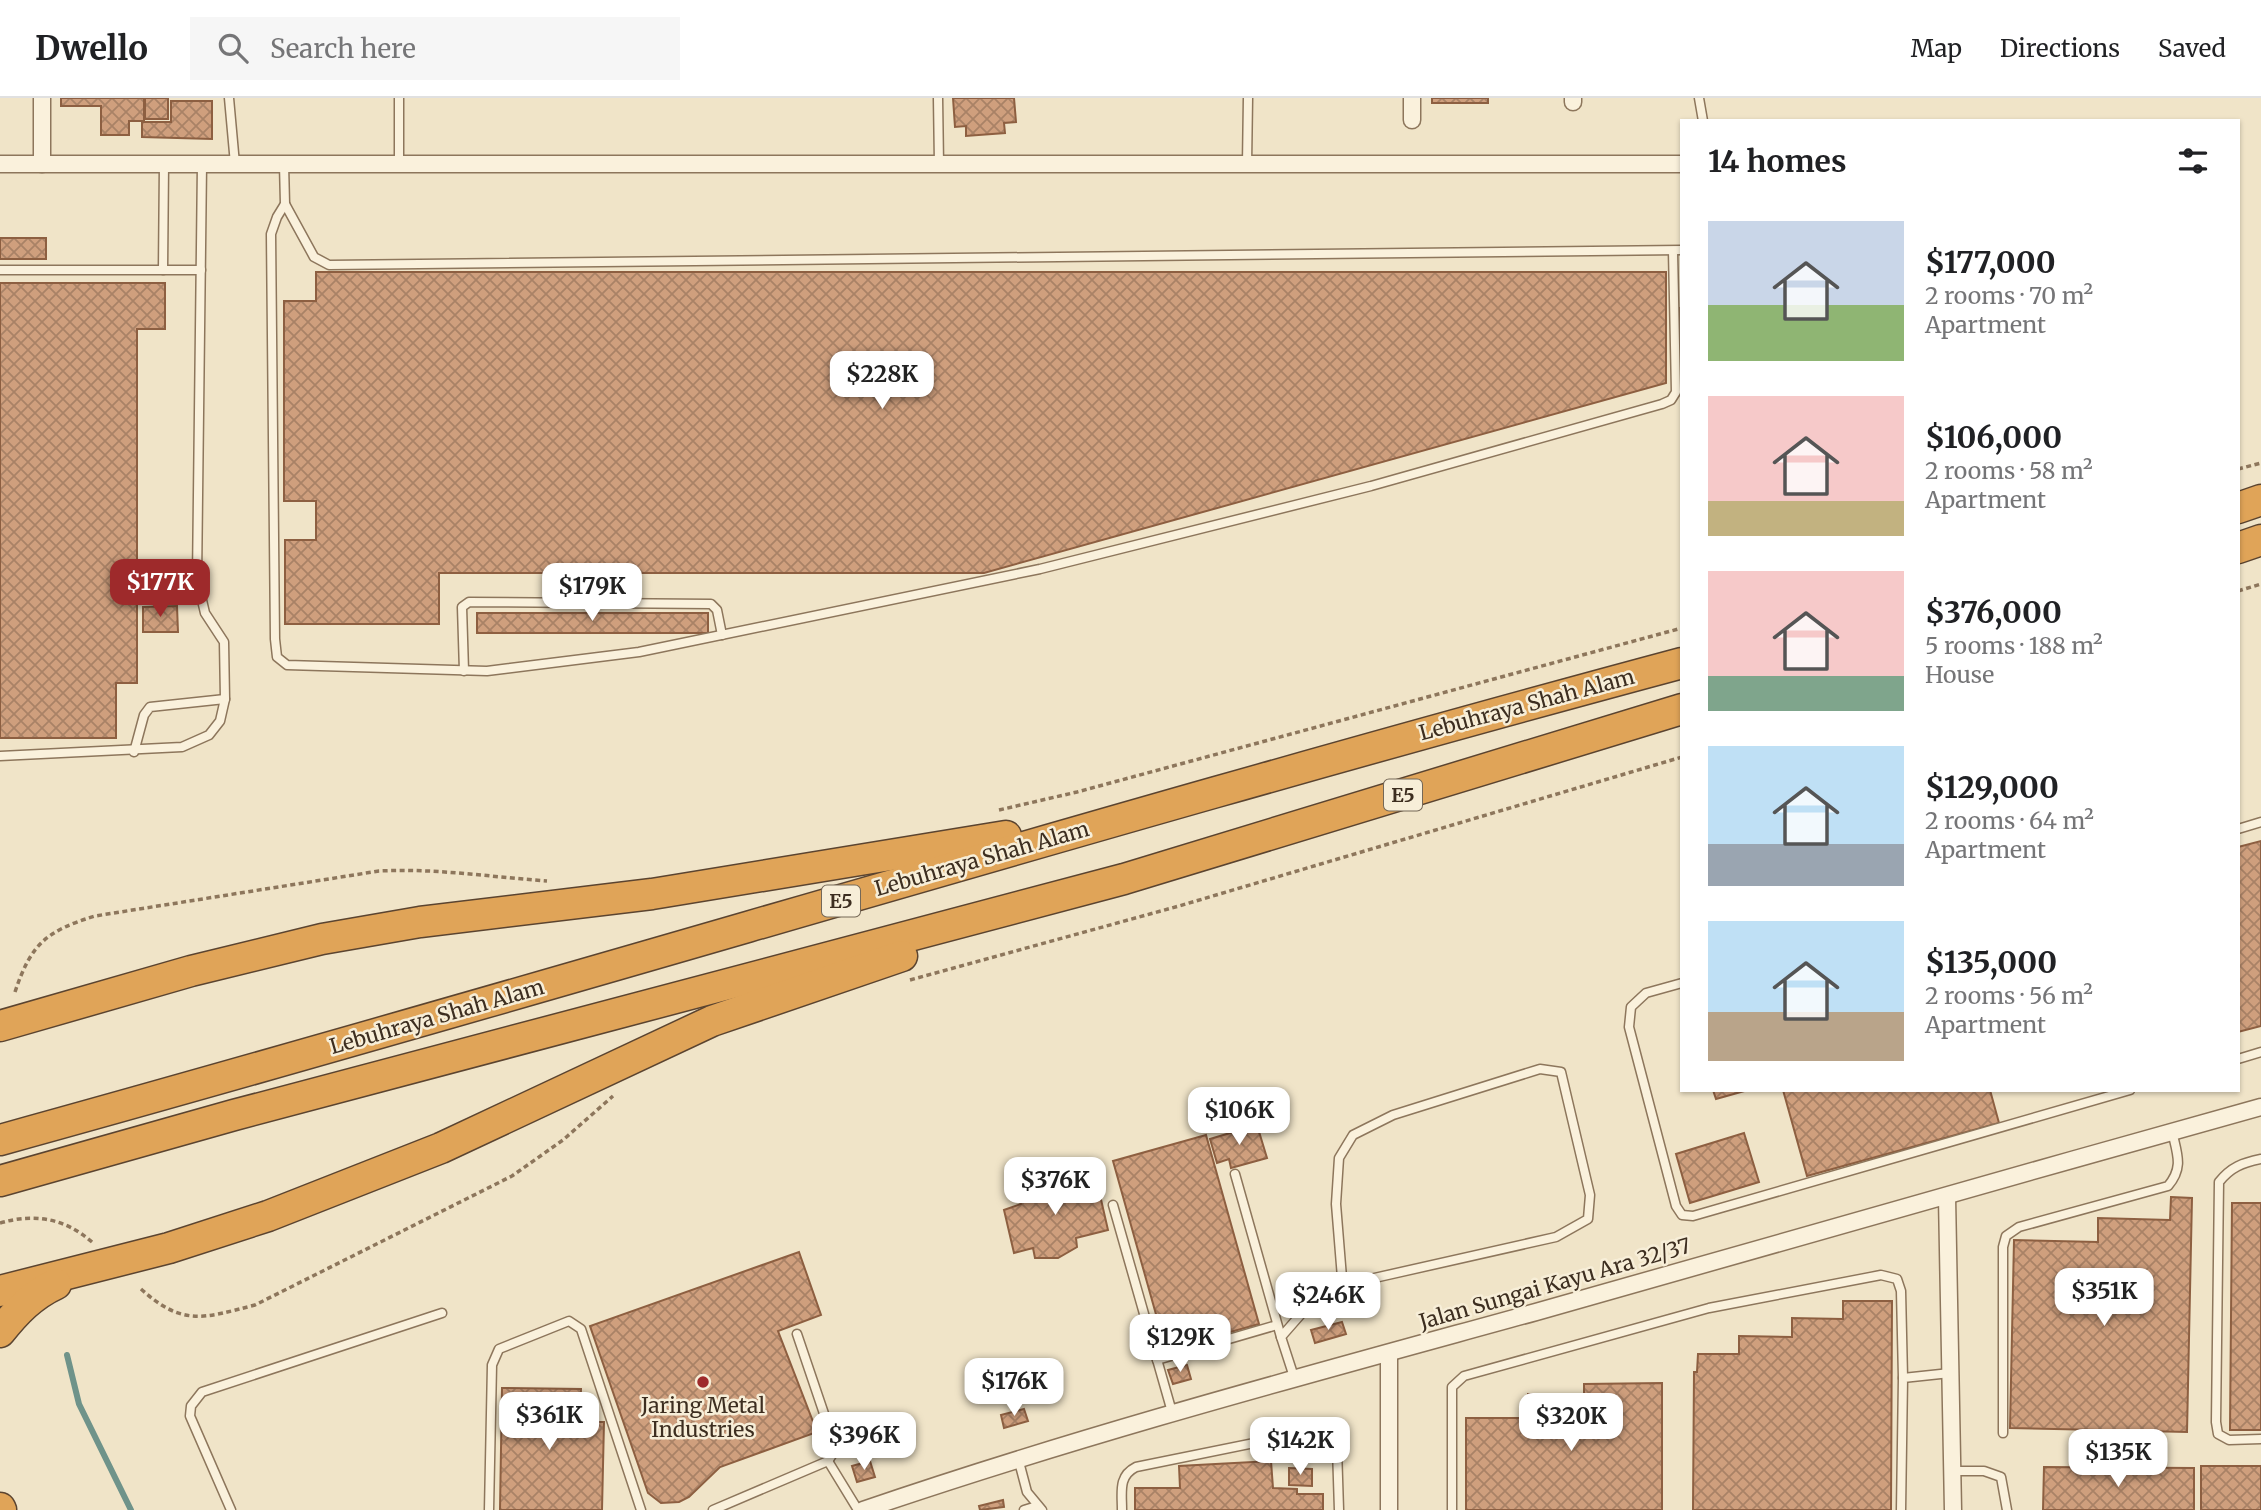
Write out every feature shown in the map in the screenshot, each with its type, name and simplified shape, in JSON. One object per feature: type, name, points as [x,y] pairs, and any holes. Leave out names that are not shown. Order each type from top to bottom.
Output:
[{"type":"highway","points":[[2240,507],[2261,500]]},
{"type":"highway","points":[[2240,547],[2261,540]]},
{"type":"highway","name":"Lebuhraya Shah Alam","points":[[0,1140],[583,976],[1163,806],[1680,664]]},
{"type":"highway","name":"Lebuhraya Shah Alam","points":[[0,1181],[234,1115],[1124,879],[1680,710]]},
{"type":"highway","points":[[0,1026],[191,971],[322,939],[419,922],[652,894],[1163,806]]},
{"type":"highway","points":[[0,1291],[93,1257],[169,1248],[268,1216],[441,1148],[712,1021],[1124,879]]},
{"type":"highway","points":[[0,1332],[14,1314],[40,1292],[93,1257]]},
{"type":"street","points":[[42,98],[42,164]]},
{"type":"street","points":[[1412,98],[1412,120]]},
{"type":"street","points":[[0,164],[1680,164]]},
{"type":"street","name":"Jalan Sungai Kayu Ara 32/37","points":[[863,1510],[1018,1458],[1172,1412],[2261,1107]]},
{"type":"street","points":[[1947,1197],[1953,1510]]},
{"type":"street","points":[[1389,1353],[1390,1510]]},
{"type":"lane","points":[[229,98],[235,164]]},
{"type":"lane","points":[[399,98],[399,164]]},
{"type":"lane","points":[[938,98],[939,164]]},
{"type":"lane","points":[[1247,164],[1248,98]]},
{"type":"lane","points":[[1699,98],[1703,119]]},
{"type":"lane","points":[[163,270],[164,164]]},
{"type":"lane","points":[[0,756],[134,752],[182,747],[209,735],[220,721],[225,699],[224,642],[205,613],[197,579],[202,164]]},
{"type":"lane","points":[[284,164],[285,204],[314,257],[329,265],[1677,250],[1676,392],[1671,400],[1662,404],[1371,486],[1040,569],[639,652],[487,671],[287,665],[277,657],[271,234],[276,217],[285,204]]},
{"type":"lane","points":[[0,270],[201,270]]},
{"type":"lane","points":[[464,671],[462,607],[469,602],[711,604],[717,610],[722,635]]},
{"type":"lane","points":[[134,752],[144,715],[149,707],[225,699]]},
{"type":"lane","points":[[2240,827],[2261,822]]},
{"type":"lane","points":[[1680,984],[1646,993],[1631,1007],[1629,1027],[1676,1206],[1682,1214],[1693,1216],[2101,1094]]},
{"type":"lane","points":[[2240,1058],[2261,1052]]},
{"type":"lane","points":[[1281,1337],[1309,1305],[1370,1279],[1556,1237],[1588,1219],[1590,1195],[1562,1072],[1540,1069],[1392,1115],[1353,1135],[1339,1158],[1336,1204],[1343,1290]]},
{"type":"lane","points":[[2003,1433],[2003,1247],[2006,1236],[2019,1227],[2168,1186],[2177,1176],[2180,1164],[2172,1132]]},
{"type":"lane","points":[[2261,1159],[2241,1163],[2228,1171],[2219,1182],[2216,1408],[2218,1434],[2229,1440],[2261,1439]]},
{"type":"lane","points":[[1235,1174],[1294,1377]]},
{"type":"lane","points":[[1113,1205],[1172,1412]]},
{"type":"lane","points":[[1452,1510],[1452,1388],[1464,1376],[1709,1308],[1881,1275],[1896,1279],[1901,1291],[1901,1510]]},
{"type":"lane","points":[[231,1510],[190,1416],[191,1406],[202,1392],[442,1312]]},
{"type":"lane","points":[[489,1510],[492,1365],[499,1349],[569,1321],[581,1329],[641,1510]]},
{"type":"lane","points":[[1157,1360],[1278,1325]]},
{"type":"lane","points":[[713,1510],[828,1461],[836,1449],[797,1334]]},
{"type":"lane","points":[[1903,1378],[1950,1373]]},
{"type":"lane","points":[[1122,1510],[1122,1480],[1127,1472],[1136,1467],[1313,1431],[1330,1435],[1337,1448],[1339,1510]]},
{"type":"lane","points":[[1018,1458],[1027,1492],[1039,1508],[1024,1510]]},
{"type":"lane","points":[[828,1461],[858,1510]]},
{"type":"lane","points":[[1953,1471],[1984,1471],[2001,1477],[2007,1510]]},
{"type":"path","points":[[2240,469],[2261,463]]},
{"type":"path","points":[[2240,590],[2261,584]]},
{"type":"path","points":[[997,811],[1077,792],[1680,629]]},
{"type":"path","points":[[909,981],[1179,906],[1680,758]]},
{"type":"path","points":[[15,992],[28,957],[37,945],[51,932],[94,916],[379,871],[425,869],[465,876],[557,881]]},
{"type":"path","points":[[141,1289],[170,1312],[183,1316],[222,1314],[255,1305],[512,1176],[563,1140],[586,1117],[623,1090]]},
{"type":"path","points":[[0,1223],[32,1217],[58,1221],[79,1232],[93,1257]]},
{"type":"building","points":[[61,98],[144,98],[144,121],[129,121],[129,135],[101,135],[101,106],[61,106]]},
{"type":"building","points":[[145,98],[168,98],[168,119],[145,119]]},
{"type":"building","points":[[953,98],[1014,98],[1016,122],[1004,123],[1005,133],[966,136],[966,126],[955,127]]},
{"type":"building","points":[[1432,98],[1488,98],[1488,103],[1432,103]]},
{"type":"building","points":[[171,101],[212,101],[212,139],[142,137],[142,122],[171,122]]},
{"type":"building","points":[[0,238],[46,238],[46,259],[0,259]]},
{"type":"building","points":[[316,272],[1666,272],[1666,383],[984,573],[439,573],[439,624],[285,624],[285,540],[316,540],[316,501],[284,501],[284,301],[316,301]]},
{"type":"building","points":[[0,283],[165,283],[165,329],[137,329],[137,683],[116,683],[116,738],[0,738]]},
{"type":"building","points":[[177,606],[178,632],[143,632],[143,607]]},
{"type":"building","points":[[477,613],[708,613],[708,633],[477,633]]},
{"type":"building","points":[[2261,841],[2261,1026],[2240,1031],[2240,846]]},
{"type":"building","points":[[1714,1092],[1741,1092],[1716,1099]]},
{"type":"building","points":[[1784,1092],[1991,1092],[1999,1123],[1807,1176]]},
{"type":"building","points":[[1257,1125],[1267,1158],[1231,1168],[1229,1159],[1217,1163],[1210,1139]]},
{"type":"building","points":[[1744,1133],[1759,1182],[1690,1203],[1676,1154]]},
{"type":"building","points":[[1206,1135],[1259,1324],[1166,1350],[1113,1161]]},
{"type":"building","points":[[1066,1178],[1070,1187],[1097,1182],[1108,1230],[1076,1238],[1077,1247],[1058,1258],[1035,1258],[1033,1248],[1014,1253],[1004,1210],[1021,1204],[1016,1194],[1039,1181]]},
{"type":"building","points":[[2171,1197],[2192,1198],[2187,1432],[2010,1428],[2014,1240],[2098,1242],[2098,1218],[2170,1220]]},
{"type":"building","points":[[2232,1203],[2261,1203],[2261,1430],[2230,1430]]},
{"type":"building","name":"Jaring Metal Industries","points":[[799,1252],[821,1315],[778,1331],[817,1432],[720,1467],[689,1497],[679,1502],[661,1503],[648,1493],[590,1326]]},
{"type":"building","points":[[1843,1301],[1892,1301],[1891,1510],[1693,1510],[1694,1372],[1697,1372],[1698,1354],[1739,1354],[1739,1336],[1792,1337],[1792,1318],[1843,1319]]},
{"type":"building","points":[[1342,1322],[1346,1334],[1315,1343],[1311,1330]]},
{"type":"building","points":[[1187,1365],[1191,1379],[1173,1384],[1168,1370]]},
{"type":"building","points":[[1662,1383],[1662,1510],[1466,1510],[1466,1418],[1528,1418],[1528,1394],[1584,1394],[1584,1384]]},
{"type":"building","points":[[502,1388],[581,1389],[580,1422],[604,1422],[602,1510],[500,1510]]},
{"type":"building","points":[[1024,1409],[1028,1421],[1004,1428],[1001,1415]]},
{"type":"building","points":[[870,1461],[875,1477],[857,1482],[852,1466]]},
{"type":"building","points":[[1271,1461],[1273,1488],[1297,1489],[1297,1494],[1323,1494],[1323,1510],[1135,1510],[1135,1488],[1180,1488],[1179,1466]]},
{"type":"building","points":[[2201,1466],[2261,1466],[2261,1510],[2201,1510]]},
{"type":"building","points":[[2044,1467],[2194,1468],[2194,1510],[2043,1510]]},
{"type":"building","points":[[1289,1468],[1312,1469],[1312,1486],[1289,1485]]},
{"type":"building","points":[[1003,1500],[1004,1507],[980,1510],[979,1506]]},
{"type":"waterway","points":[[67,1355],[79,1404],[131,1510]]},
{"type":"place","name":"Jaring Metal Industries","points":[[703,1382]]}]
